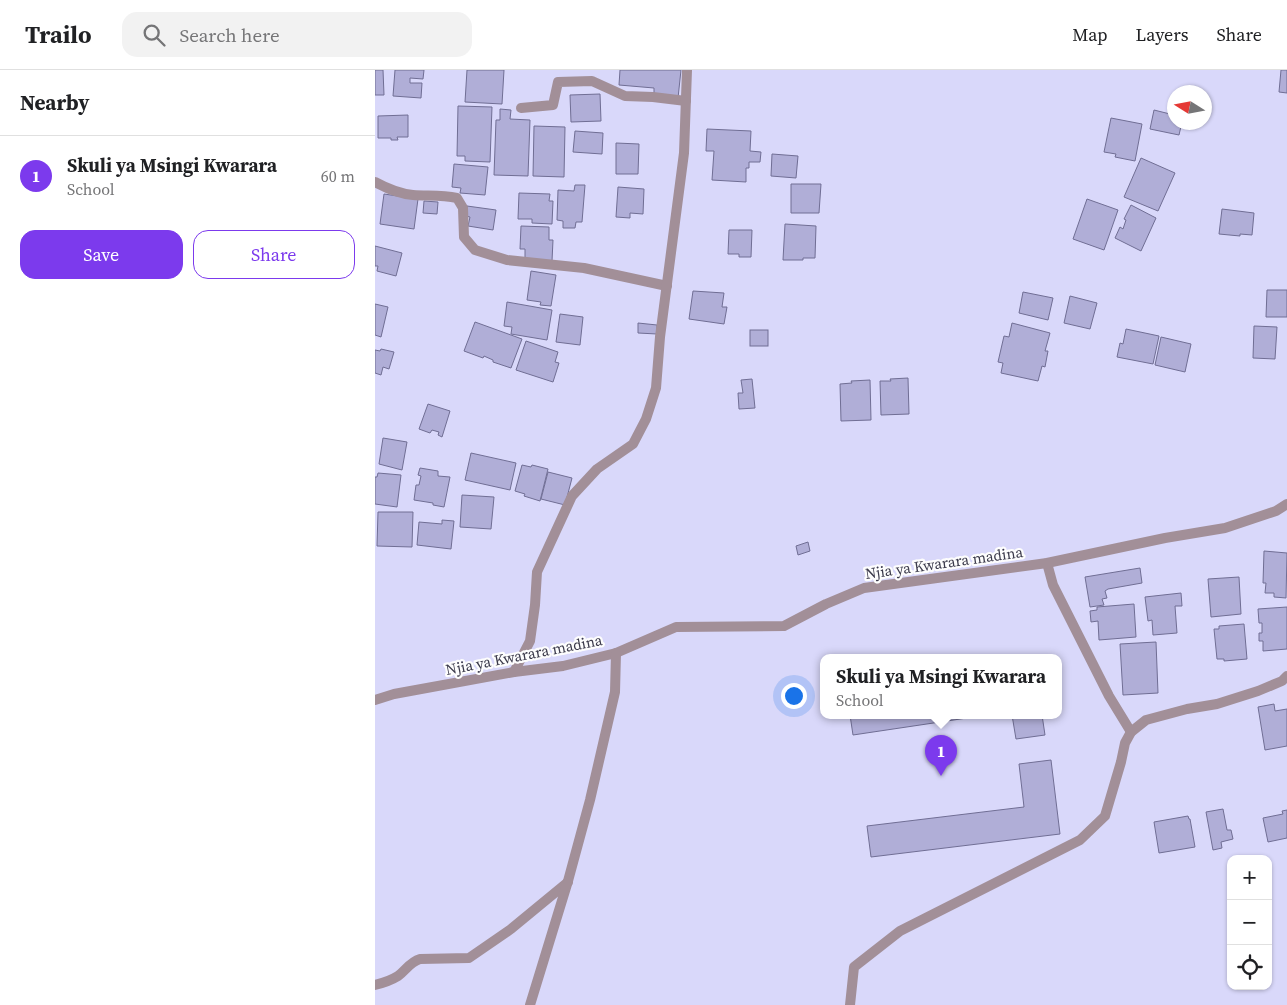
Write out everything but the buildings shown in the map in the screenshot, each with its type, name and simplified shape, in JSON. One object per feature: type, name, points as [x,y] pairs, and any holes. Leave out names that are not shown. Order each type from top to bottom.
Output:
[{"type":"street","points":[[514,672],[529,641],[535,605],[537,572],[572,496],[597,469],[633,444],[646,419],[656,388],[660,337],[684,154],[687,70]]},
{"type":"street","points":[[521,108],[553,105],[558,82],[592,81],[625,96],[686,101]]},
{"type":"street","points":[[375,182],[384,187],[411,195],[442,195],[457,198],[463,208],[464,237],[475,250],[507,260],[584,268],[667,286]]},
{"type":"street","name":"Njia ya Kwarara madina","points":[[375,700],[394,694],[514,672],[563,666],[616,653],[676,627],[785,626],[826,604],[864,588],[1047,563],[1165,538],[1225,528],[1276,511],[1287,504]]},
{"type":"street","points":[[1047,563],[1053,585],[1109,696],[1131,732]]},
{"type":"street","points":[[530,1005],[569,882],[590,800],[615,692],[616,653]]},
{"type":"street","points":[[850,1005],[853,967],[900,930],[1080,840],[1105,816],[1125,742],[1131,732],[1146,720],[1187,709],[1217,704],[1282,681],[1287,676]]},
{"type":"street","points":[[375,985],[388,982],[399,975],[413,961],[420,959],[469,958],[511,929],[569,882]]},
{"type":"place","name":"Skuli ya Msingi Kwarara","points":[[941,776]]}]
